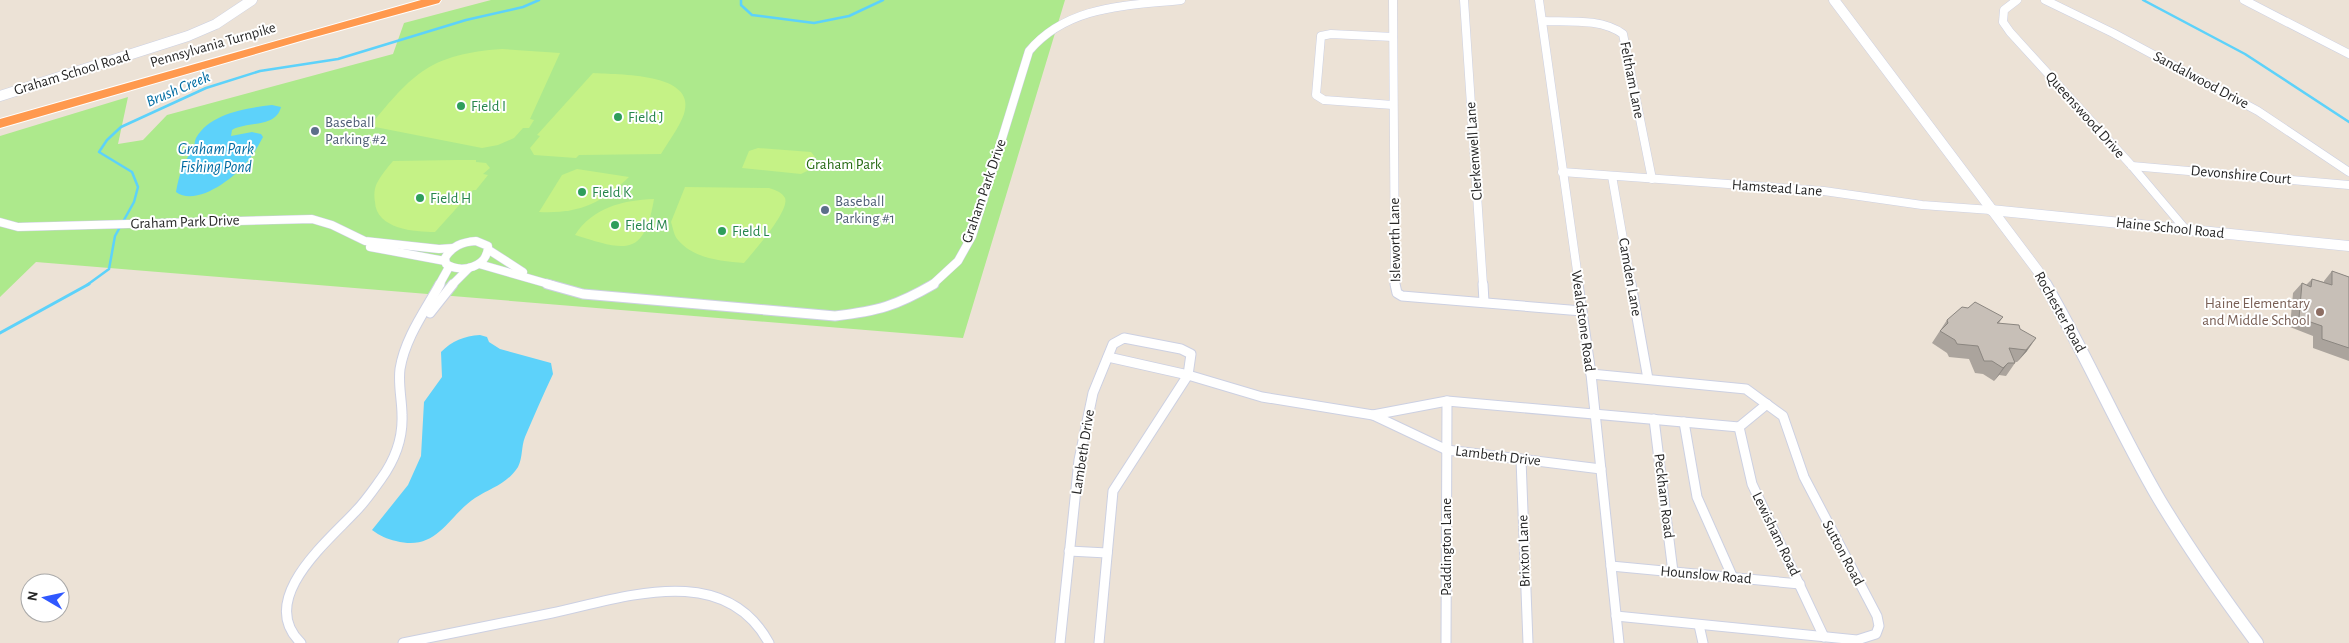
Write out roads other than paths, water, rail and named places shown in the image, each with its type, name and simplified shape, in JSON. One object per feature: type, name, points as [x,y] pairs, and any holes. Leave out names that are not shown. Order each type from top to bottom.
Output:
[{"type":"highway","name":"Pennsylvania Turnpike","points":[[0,118],[162,68],[404,0]]},
{"type":"highway","name":"Pennsylvania Turnpike","points":[[0,124],[299,37],[435,0]]},
{"type":"street","name":"Graham School Road","points":[[0,96],[188,36],[221,21],[252,0]]},
{"type":"street","name":"Graham Park Drive","points":[[365,241],[370,247],[447,264],[454,269],[469,268],[479,264],[530,277],[557,287],[605,297],[835,316],[875,310],[904,301],[936,282],[958,261],[972,236],[1029,51],[1035,41],[1054,27],[1076,16],[1181,0]]},
{"type":"street","name":"Isleworth Lane","points":[[1393,0],[1395,289],[1402,296],[1582,311]]},
{"type":"street","name":"Clerkenwell Lane","points":[[1464,0],[1484,302]]},
{"type":"street","name":"Wealdstone Road","points":[[1539,0],[1591,374],[1619,643]]},
{"type":"street","name":"Rochester Road","points":[[1834,0],[2038,271],[2068,323],[2158,497],[2201,568],[2256,643]]},
{"type":"street","name":"Queenswood Drive","points":[[2017,0],[2004,10],[2003,22],[2006,27],[2132,166],[2186,230]]},
{"type":"street","name":"Sandalwood Drive","points":[[2045,0],[2113,33],[2258,111],[2349,172]]},
{"type":"street","points":[[2244,0],[2349,54]]},
{"type":"street","name":"Feltham Lane","points":[[1543,21],[1604,25],[1619,29],[1623,34],[1652,179]]},
{"type":"street","points":[[1393,37],[1331,34],[1321,36],[1316,96],[1324,100],[1394,105]]},
{"type":"street","points":[[2340,49],[2349,49]]},
{"type":"street","name":"Devonshire Court","points":[[2132,166],[2349,185]]},
{"type":"street","name":"Hamstead Lane","points":[[1562,172],[1824,191],[1922,205],[1991,210]]},
{"type":"street","name":"Camden Lane","points":[[1612,176],[1648,379]]},
{"type":"street","name":"Haine School Road","points":[[1991,210],[2349,246]]},
{"type":"street","name":"Graham Park Drive","points":[[0,222],[18,227],[312,219],[332,225],[365,241],[440,249],[453,248],[464,242],[476,240],[486,244],[489,250],[530,277]]},
{"type":"street","points":[[301,643],[291,632],[286,613],[288,599],[295,580],[322,546],[357,510],[384,475],[394,456],[402,417],[399,375],[402,360],[418,322],[435,295],[447,264],[447,254],[453,248]]},
{"type":"street","points":[[479,264],[486,257],[489,250]]},
{"type":"street","points":[[413,335],[451,286],[469,268]]},
{"type":"street","name":"Lambeth Drive","points":[[1060,643],[1079,460],[1093,394],[1113,344],[1124,338],[1181,349],[1191,354],[1188,375]]},
{"type":"street","name":"Lambeth Drive","points":[[1108,357],[1188,375],[1262,397],[1373,415],[1447,450],[1601,469]]},
{"type":"street","name":"Sutton Road","points":[[1591,374],[1746,389],[1783,416],[1804,477],[1877,616],[1879,626],[1876,634],[1857,640],[1616,616]]},
{"type":"street","points":[[1099,643],[1113,491],[1188,375]]},
{"type":"street","name":"Lambeth Drive","points":[[1373,415],[1447,401],[1595,414]]},
{"type":"street","name":"Paddington Lane","points":[[1446,643],[1447,401]]},
{"type":"street","points":[[1595,414],[1739,427],[1767,404]]},
{"type":"street","name":"Peckham Road","points":[[1654,419],[1674,572]]},
{"type":"street","points":[[1684,422],[1697,497],[1733,578]]},
{"type":"street","name":"Lewisham Road","points":[[1739,427],[1752,484],[1824,637]]},
{"type":"street","name":"Brixton Lane","points":[[1521,459],[1528,643]]},
{"type":"street","points":[[1069,551],[1107,553]]},
{"type":"street","name":"Hounslow Road","points":[[1611,566],[1800,584]]},
{"type":"street","points":[[402,643],[614,600],[680,591],[706,594],[730,603],[748,613],[768,643]]},
{"type":"street","points":[[1700,624],[1703,643]]},
{"type":"water","name":"Graham Park Fishing Pond","points":[[272,105],[281,107],[278,114],[273,118],[232,130],[231,136],[252,132],[261,134],[263,137],[251,157],[240,169],[223,183],[204,194],[184,196],[176,192],[184,164],[194,148],[196,138],[202,130],[210,123],[230,113]]},
{"type":"water","points":[[480,335],[487,337],[489,342],[500,349],[551,363],[553,374],[525,437],[518,467],[504,482],[475,498],[465,506],[432,537],[422,542],[410,543],[384,537],[372,530],[408,485],[421,456],[424,402],[442,377],[441,352],[459,340]]},
{"type":"waterway","name":"Brush Creek","points":[[87,285],[109,269],[115,236],[134,202],[138,187],[132,172],[99,152],[107,140],[121,127],[206,88],[260,71],[338,59],[466,20],[523,7],[539,0]]},
{"type":"waterway","name":"Brush Creek","points":[[741,0],[741,5],[752,15],[814,23],[849,16],[883,0]]},
{"type":"waterway","points":[[2143,0],[2245,54],[2349,122]]},
{"type":"waterway","name":"Brush Creek","points":[[0,333],[89,284]]},
{"type":"place","name":"Field I","points":[[461,106]]},
{"type":"place","name":"Field J","points":[[618,117]]},
{"type":"place","name":"Baseball Parking #2","points":[[315,131]]},
{"type":"place","name":"Field K","points":[[582,192]]},
{"type":"place","name":"Field H","points":[[420,198]]},
{"type":"place","name":"Baseball Parking #1","points":[[825,210]]},
{"type":"place","name":"Field M","points":[[615,225]]},
{"type":"place","name":"Field L","points":[[722,231]]},
{"type":"place","name":"Haine Elementary and Middle School","points":[[2320,312]]},
{"type":"park label","name":"Graham Park","points":[[844,164]]}]
